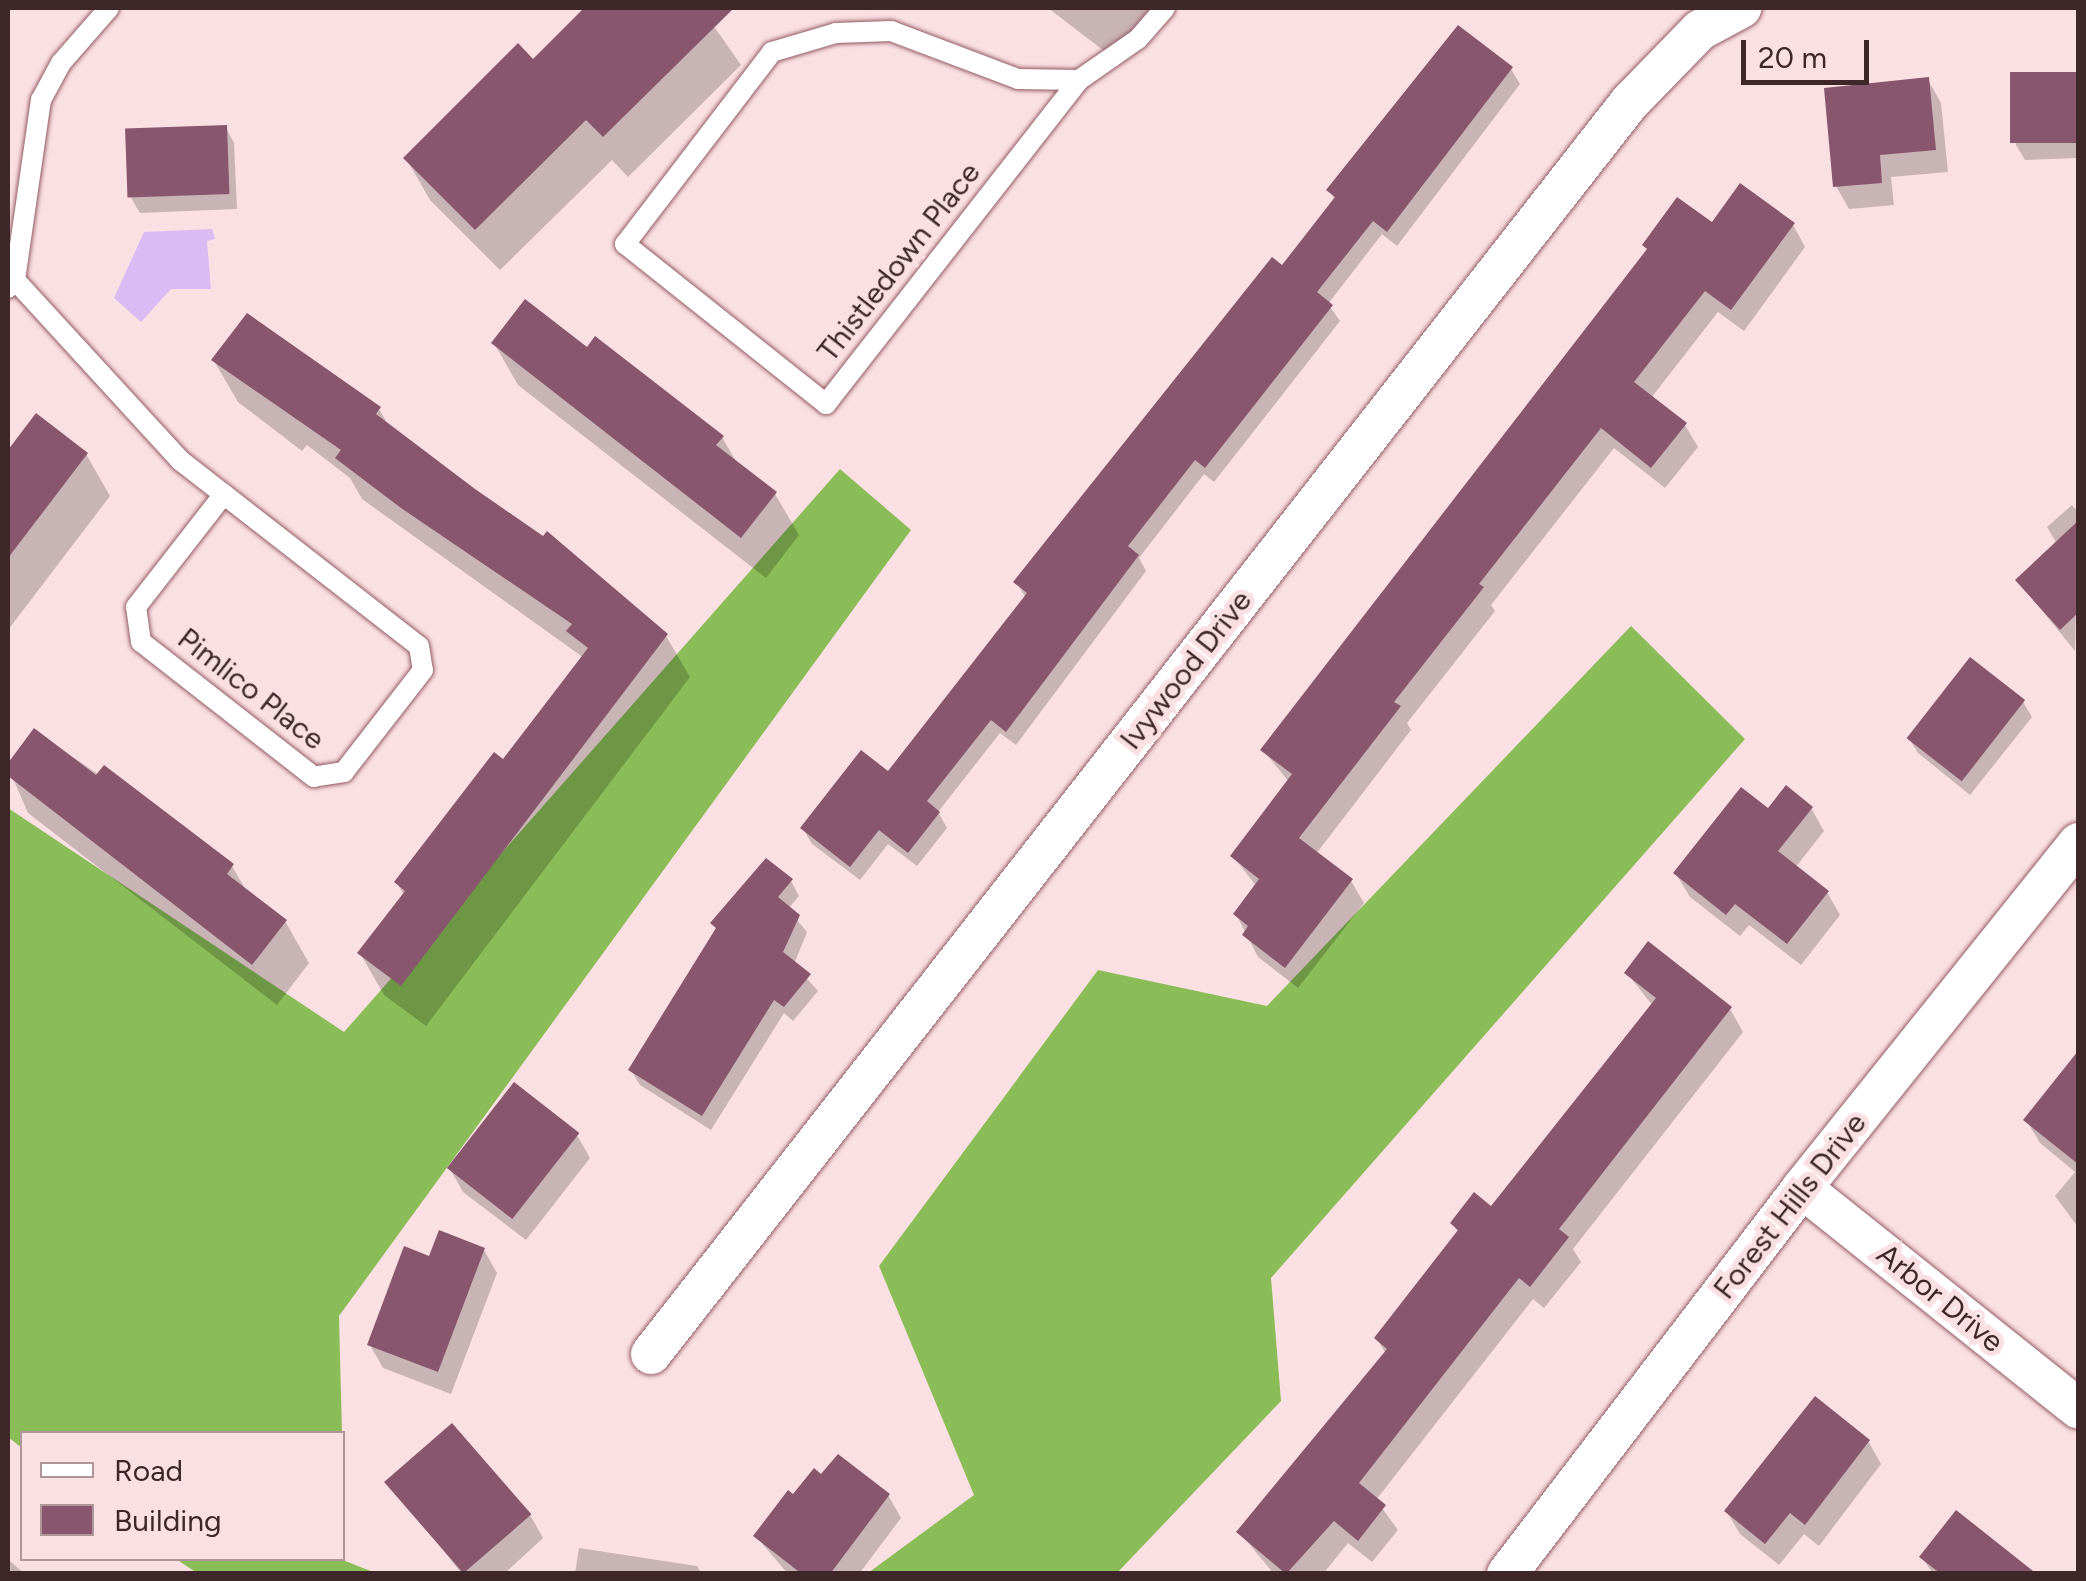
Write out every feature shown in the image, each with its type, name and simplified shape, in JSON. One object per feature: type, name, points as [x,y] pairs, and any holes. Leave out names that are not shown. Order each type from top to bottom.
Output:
[{"type":"street","name":"Ivywood Drive","points":[[650,1354],[1630,102],[1700,30],[1741,8]]},
{"type":"street","name":"Forest Hills Drive","points":[[1507,1574],[1802,1188],[2078,843]]},
{"type":"street","name":"Arbor Drive","points":[[1802,1188],[2078,1408]]},
{"type":"lane","points":[[11,284],[40,100],[62,63],[109,8]]},
{"type":"lane","name":"Thistledown Place","points":[[1079,80],[1018,79],[891,31],[836,33],[772,52],[625,244],[826,404],[1079,80],[1138,38],[1165,8]]},
{"type":"lane","name":"Pimlico Place","points":[[11,284],[181,461],[224,494],[419,646],[423,670],[344,772],[314,777],[141,642],[136,607],[224,494]]},
{"type":"green space","points":[[840,469],[911,530],[339,1316],[342,1431],[20,1431],[20,1446],[8,1437],[8,808],[344,1032]]},
{"type":"green space","points":[[1631,626],[1745,739],[1271,1278],[1281,1401],[1117,1573],[868,1573],[974,1495],[879,1266],[1098,970],[1267,1006]]},
{"type":"green space","points":[[179,1561],[345,1561],[376,1573],[197,1573]]},
{"type":"shaded area","points":[[212,229],[215,239],[207,241],[211,289],[171,289],[141,322],[114,298],[144,232]]},
{"type":"building","points":[[584,8],[734,8],[603,137],[586,120],[475,230],[403,158],[518,43],[533,59]]},
{"type":"building","points":[[1458,25],[1513,67],[1387,232],[1373,221],[1317,292],[1333,305],[1205,468],[1195,460],[1128,546],[1139,555],[1006,732],[991,720],[927,801],[940,812],[908,853],[879,830],[850,867],[800,828],[861,750],[888,771],[1027,593],[1013,582],[1272,257],[1282,265],[1335,197],[1326,190]]},
{"type":"building","points":[[2010,72],[2078,72],[2078,143],[2010,143]]},
{"type":"building","points":[[1929,77],[1936,150],[1880,155],[1882,183],[1833,187],[1824,88]]},
{"type":"building","points":[[227,125],[229,194],[127,198],[125,129]]},
{"type":"building","points":[[1740,183],[1795,223],[1731,310],[1705,291],[1634,382],[1687,423],[1651,468],[1601,428],[1479,584],[1484,587],[1394,702],[1401,706],[1299,838],[1353,879],[1285,968],[1242,935],[1248,926],[1233,914],[1259,879],[1230,856],[1292,774],[1260,750],[1647,249],[1642,245],[1677,197],[1712,222]]},
{"type":"building","points":[[525,299],[587,347],[595,336],[724,436],[716,445],[777,492],[741,538],[491,343]]},
{"type":"building","points":[[247,313],[381,407],[376,414],[475,489],[543,536],[547,531],[668,634],[401,986],[357,953],[405,891],[394,882],[494,752],[503,759],[588,648],[566,631],[572,624],[401,508],[335,458],[341,450],[211,360]]},
{"type":"building","points":[[36,413],[88,453],[8,558],[8,450]]},
{"type":"building","points":[[2078,521],[2078,613],[2060,630],[2015,580]]},
{"type":"building","points":[[1970,657],[2025,700],[1962,781],[1907,738]]},
{"type":"building","points":[[34,728],[96,775],[104,765],[234,864],[227,874],[287,920],[252,965],[8,776],[8,763]]},
{"type":"building","points":[[1786,785],[1813,807],[1778,851],[1829,891],[1787,944],[1735,904],[1726,915],[1673,873],[1741,787],[1768,808]]},
{"type":"building","points":[[766,858],[793,879],[778,897],[800,915],[783,952],[811,974],[784,1007],[774,1000],[702,1116],[628,1070],[716,928],[710,923]]},
{"type":"building","points":[[1648,941],[1732,1007],[1559,1229],[1569,1237],[1530,1287],[1519,1278],[1359,1483],[1386,1505],[1358,1541],[1334,1521],[1286,1574],[1236,1532],[1387,1349],[1374,1338],[1458,1230],[1450,1223],[1474,1192],[1491,1206],[1656,998],[1624,973]]},
{"type":"building","points":[[2078,1051],[2078,1164],[2023,1120]]},
{"type":"building","points":[[514,1082],[579,1133],[512,1219],[447,1168]]},
{"type":"building","points":[[439,1230],[485,1248],[438,1372],[367,1345],[404,1246],[429,1256]]},
{"type":"building","points":[[1815,1396],[1870,1440],[1805,1525],[1790,1513],[1765,1544],[1724,1511]]},
{"type":"building","points":[[452,1423],[531,1514],[463,1573],[384,1482]]},
{"type":"building","points":[[838,1454],[890,1494],[830,1574],[802,1574],[753,1536],[788,1490],[793,1494],[814,1468],[821,1474]]},
{"type":"building","points":[[1956,1510],[2037,1574],[1941,1574],[1919,1557]]}]
